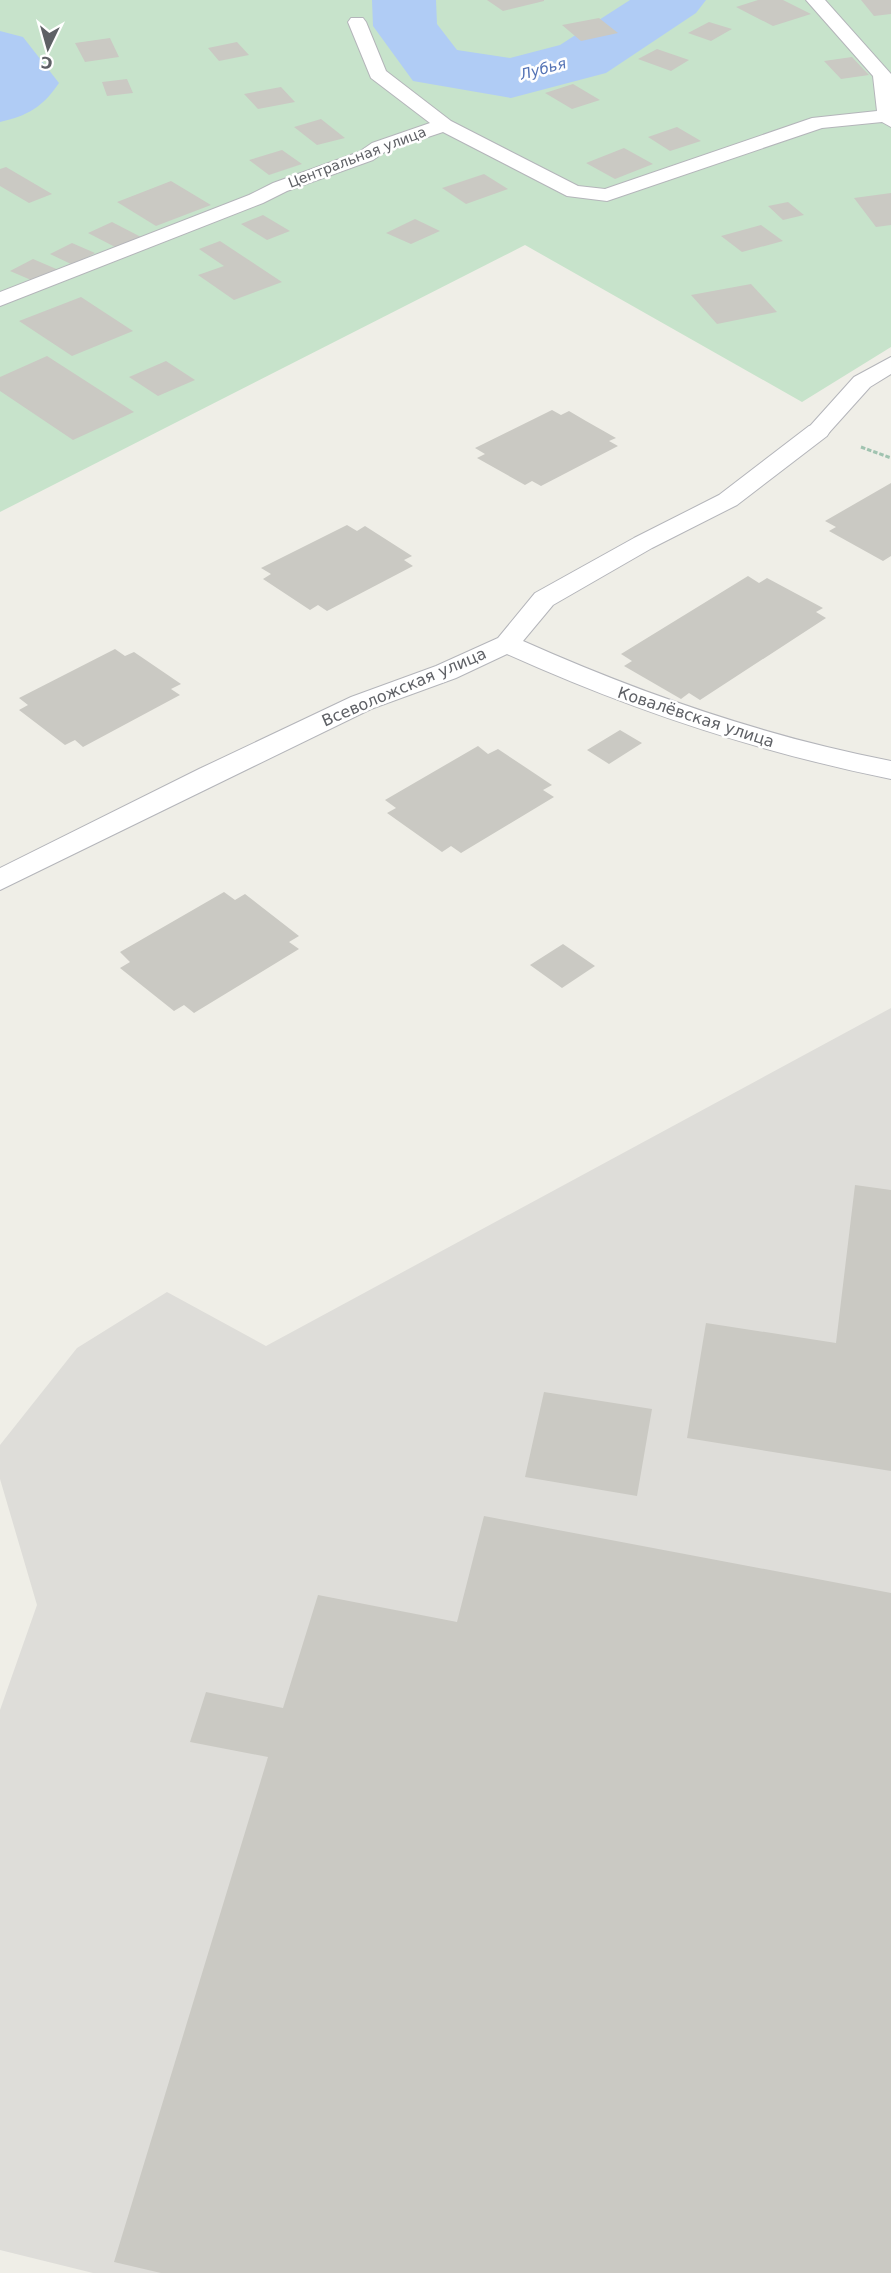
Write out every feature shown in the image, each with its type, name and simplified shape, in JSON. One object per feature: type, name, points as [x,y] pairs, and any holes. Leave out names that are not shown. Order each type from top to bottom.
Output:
[{"type":"street","name":"Всеволожская улица","points":[[0,880],[209,775],[361,703],[446,672],[507,644],[544,599],[643,543],[728,501],[818,431]]},
{"type":"street","name":"Ковалёвская улица","points":[[507,644],[643,703],[833,760],[891,770]]},
{"type":"lane","points":[[815,0],[882,75],[889,118]]},
{"type":"lane","points":[[357,22],[378,74],[444,125]]},
{"type":"lane","name":"Центральная улица","points":[[0,300],[280,187],[366,156],[379,147],[444,125],[574,192],[607,195],[819,122],[889,118]]},
{"type":"lane","name":"Всеволожская улица","points":[[818,431],[862,382],[891,364]]},
{"type":"shaded area","points":[[891,1008],[891,2273],[93,2273],[0,2250],[0,1710],[37,1605],[0,1479],[0,1445],[77,1348],[167,1292],[266,1346]]},
{"type":"green space","points":[[0,0],[891,0],[891,347],[802,402],[525,245],[0,512]]},
{"type":"building","points":[[487,0],[544,0],[544,1],[503,11]]},
{"type":"building","points":[[758,0],[783,0],[811,14],[773,26],[736,7]]},
{"type":"building","points":[[861,0],[891,0],[891,14],[874,16]]},
{"type":"building","points":[[599,18],[618,33],[581,41],[562,25]]},
{"type":"building","points":[[709,22],[732,29],[711,41],[688,33]]},
{"type":"building","points":[[110,38],[119,57],[85,62],[75,43]]},
{"type":"building","points":[[237,42],[249,55],[219,61],[208,48]]},
{"type":"building","points":[[657,49],[689,60],[671,71],[638,59]]},
{"type":"building","points":[[852,57],[869,75],[841,79],[824,61]]},
{"type":"building","points":[[127,79],[133,93],[107,96],[102,82]]},
{"type":"building","points":[[573,84],[600,100],[572,109],[545,93]]},
{"type":"building","points":[[281,87],[295,102],[258,109],[244,94]]},
{"type":"building","points":[[321,119],[345,138],[317,145],[294,127]]},
{"type":"building","points":[[677,127],[701,141],[670,151],[648,137]]},
{"type":"building","points":[[624,148],[653,164],[615,179],[586,163]]},
{"type":"building","points":[[282,150],[302,164],[269,175],[249,160]]},
{"type":"building","points":[[6,167],[52,194],[29,203],[0,186],[0,169]]},
{"type":"building","points":[[484,174],[508,189],[466,204],[442,188]]},
{"type":"building","points":[[171,181],[211,205],[156,226],[117,202]]},
{"type":"building","points":[[891,193],[891,225],[876,227],[854,198]]},
{"type":"building","points":[[788,202],[804,215],[783,220],[768,206]]},
{"type":"building","points":[[263,215],[290,231],[267,240],[241,224]]},
{"type":"building","points":[[415,219],[440,231],[411,244],[386,233]]},
{"type":"building","points":[[112,222],[141,237],[117,248],[88,233]]},
{"type":"building","points":[[761,225],[783,241],[742,252],[721,236]]},
{"type":"building","points":[[220,241],[282,282],[234,300],[198,275],[224,266],[199,249]]},
{"type":"building","points":[[72,243],[95,253],[73,265],[50,254]]},
{"type":"building","points":[[33,259],[61,271],[38,283],[10,271]]},
{"type":"building","points":[[751,284],[777,312],[717,324],[691,295]]},
{"type":"building","points":[[81,297],[133,331],[72,356],[19,321]]},
{"type":"building","points":[[47,356],[134,412],[73,440],[0,391],[0,377]]},
{"type":"building","points":[[166,361],[195,380],[158,396],[129,377]]},
{"type":"building","points":[[552,410],[561,415],[569,411],[616,438],[609,441],[618,446],[541,486],[532,481],[525,485],[477,458],[485,454],[475,448]]},
{"type":"building","points":[[891,483],[891,556],[883,561],[829,531],[836,527],[825,521]]},
{"type":"building","points":[[347,525],[357,531],[365,526],[412,556],[404,560],[413,566],[327,611],[318,605],[310,610],[263,579],[271,574],[261,568]]},
{"type":"building","points":[[748,576],[759,583],[767,578],[823,608],[816,612],[826,618],[700,700],[689,693],[681,699],[624,666],[632,661],[621,654]]},
{"type":"building","points":[[115,649],[125,656],[134,652],[181,684],[171,689],[180,695],[83,747],[75,740],[65,745],[19,710],[28,705],[19,698]]},
{"type":"building","points":[[620,730],[642,743],[609,764],[587,750]]},
{"type":"building","points":[[478,746],[488,754],[498,749],[552,785],[543,790],[554,797],[461,853],[451,846],[442,852],[387,813],[396,808],[385,800]]},
{"type":"building","points":[[224,892],[235,900],[245,894],[299,936],[289,942],[299,949],[194,1013],[184,1005],[174,1011],[120,968],[130,962],[120,952]]},
{"type":"building","points":[[563,944],[595,966],[562,988],[530,965]]},
{"type":"building","points":[[855,1185],[891,1190],[891,1471],[687,1438],[706,1323],[836,1343]]},
{"type":"building","points":[[544,1392],[652,1409],[637,1496],[525,1477]]},
{"type":"building","points":[[484,1516],[891,1593],[891,2273],[161,2273],[114,2262],[268,1757],[190,1742],[206,1692],[283,1708],[318,1595],[457,1622]]},
{"type":"waterway","name":"Лубья","points":[[404,0],[405,26],[436,67],[511,78],[583,59],[674,0]]},
{"type":"waterway","name":"Лубья","points":[[0,51],[26,83],[0,102]]}]
